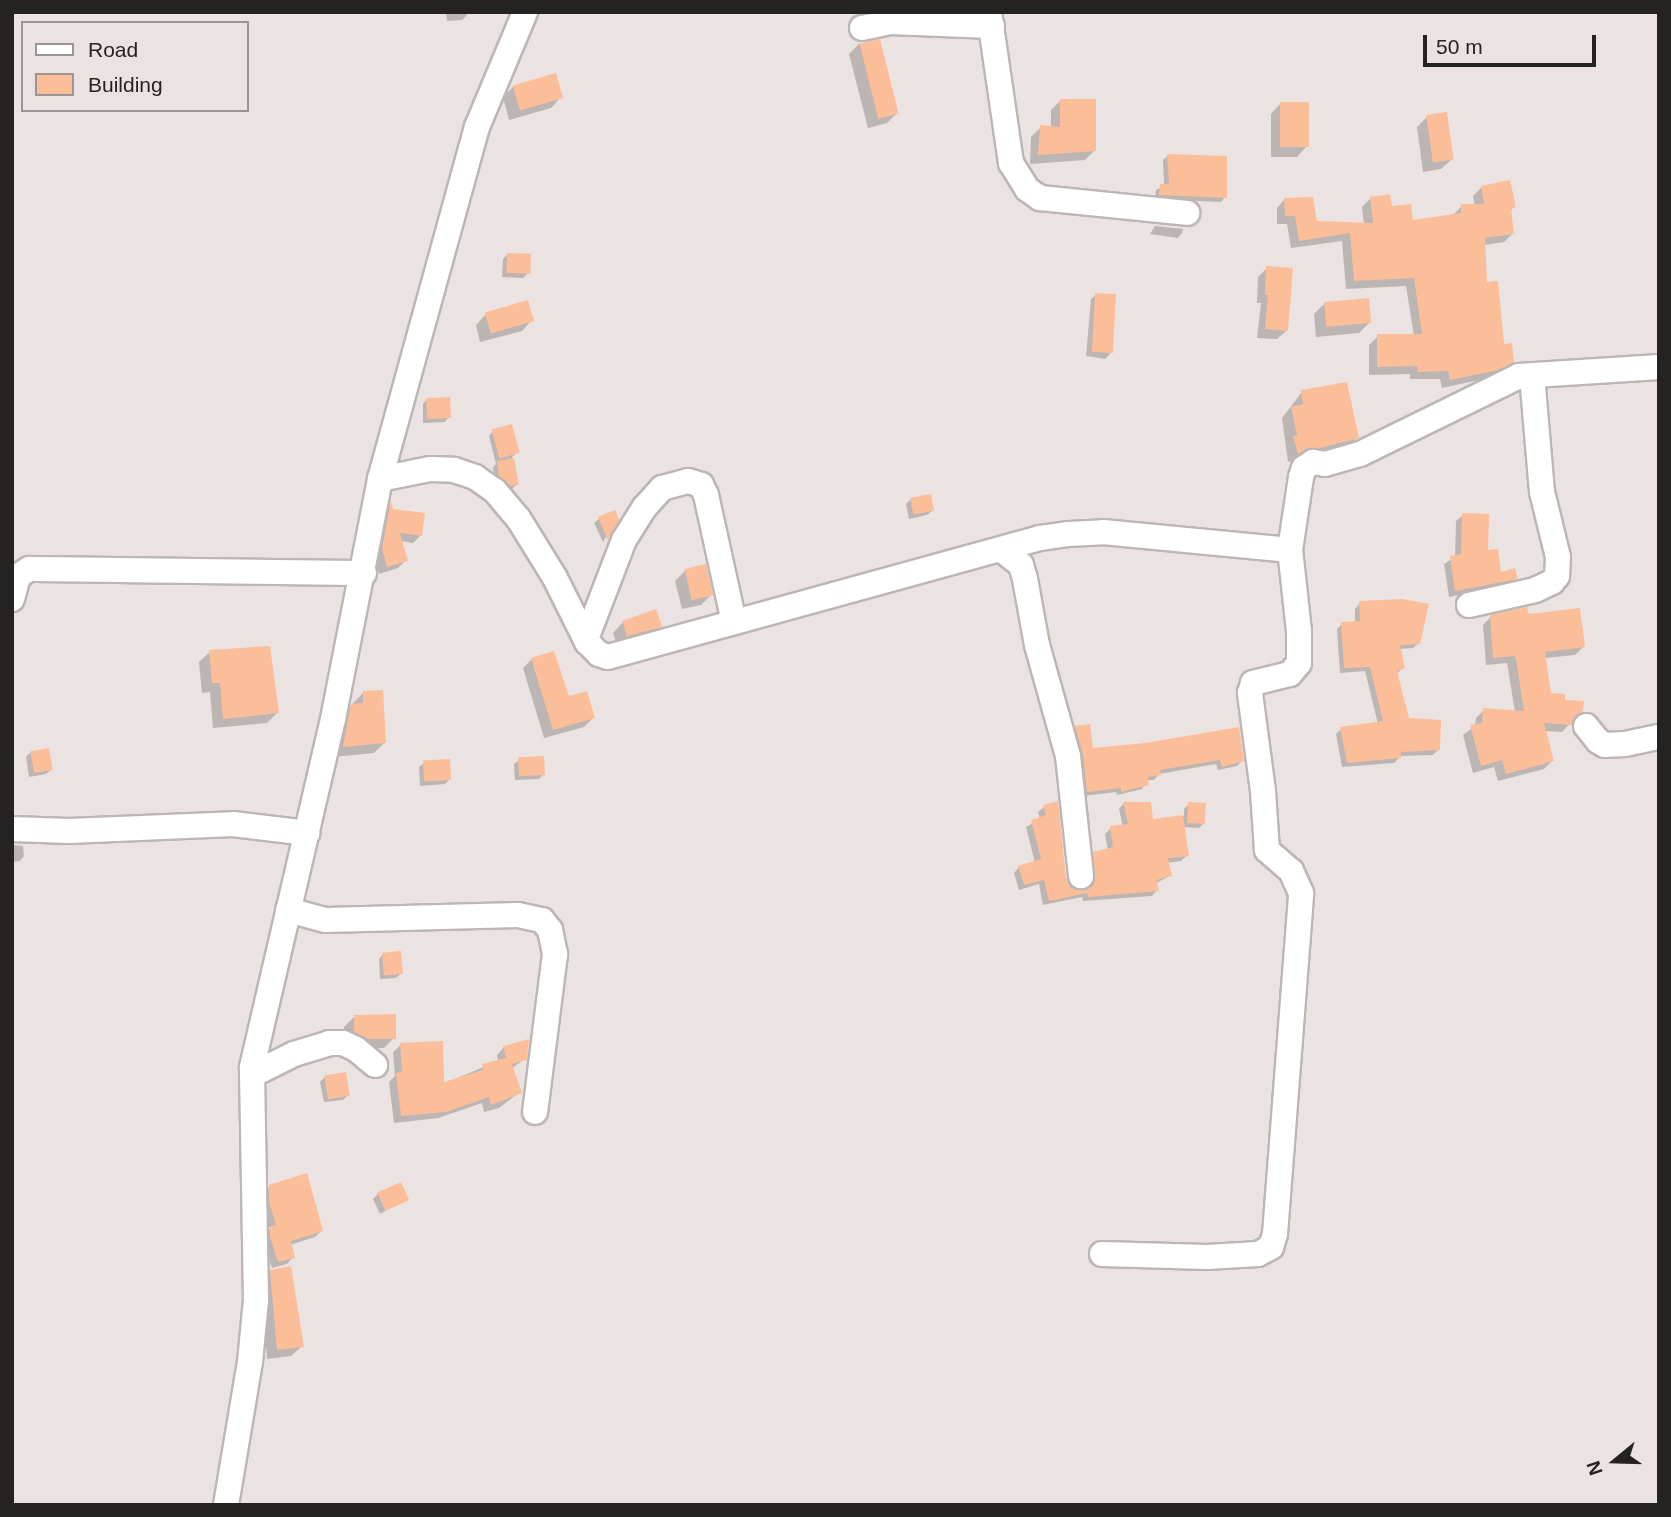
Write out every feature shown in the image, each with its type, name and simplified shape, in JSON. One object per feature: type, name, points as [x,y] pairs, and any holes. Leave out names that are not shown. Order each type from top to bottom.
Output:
[{"type":"street","points":[[226,1505],[250,1362],[256,1300],[252,1074],[288,911],[294,830],[364,573],[380,479],[477,127],[524,12]]},
{"type":"street","points":[[862,27],[890,22],[990,19],[1011,163],[1027,189],[1040,198],[1187,213]]},
{"type":"street","points":[[1102,1254],[1258,1254],[1271,1247],[1275,1234],[1301,893],[1291,871],[1267,850],[1263,791],[1250,693],[1251,687],[1258,680],[1290,674],[1299,663],[1290,550],[1300,477],[1313,462],[1325,464],[1360,454],[1519,376],[1659,367]]},
{"type":"street","points":[[1469,605],[1535,590],[1552,582],[1557,576],[1558,557],[1542,492],[1532,376]]},
{"type":"street","points":[[380,479],[430,469],[454,470],[475,477],[495,491],[518,518],[555,578],[586,639],[599,654],[619,656],[1040,538],[1103,531],[1290,550]]},
{"type":"street","points":[[586,639],[624,540],[644,509],[662,488],[688,481],[701,485],[706,495],[734,622]]},
{"type":"street","points":[[1002,550],[1021,565],[1037,645],[1068,756],[1081,876]]},
{"type":"street","points":[[12,599],[18,576],[29,569],[364,573]]},
{"type":"street","points":[[1587,726],[1605,745],[1659,737]]},
{"type":"street","points":[[12,829],[58,831],[233,824],[294,830]]},
{"type":"street","points":[[288,911],[326,920],[518,915],[542,920],[550,930],[555,954],[535,1112]]},
{"type":"street","points":[[252,1074],[294,1054],[329,1043],[343,1043],[356,1049],[375,1065]]},
{"type":"building","points":[[880,39],[899,114],[878,119],[860,44]]},
{"type":"building","points":[[556,73],[563,98],[520,110],[513,85]]},
{"type":"building","points":[[1060,99],[1096,99],[1096,151],[1038,155],[1040,125],[1060,127]]},
{"type":"building","points":[[1280,102],[1309,102],[1309,147],[1280,147]]},
{"type":"building","points":[[1447,112],[1454,160],[1433,162],[1426,115]]},
{"type":"building","points":[[1167,154],[1227,156],[1227,198],[1159,195],[1160,184],[1169,184]]},
{"type":"building","points":[[1510,180],[1516,207],[1511,208],[1514,234],[1485,238],[1487,282],[1498,281],[1504,344],[1512,343],[1514,362],[1498,370],[1450,380],[1448,371],[1418,372],[1417,366],[1377,367],[1377,334],[1422,334],[1414,278],[1354,281],[1350,233],[1299,241],[1295,216],[1285,216],[1284,198],[1313,197],[1317,221],[1373,223],[1370,197],[1390,194],[1392,206],[1411,204],[1413,220],[1461,213],[1461,204],[1484,204],[1481,186]]},
{"type":"building","points":[[507,253],[531,254],[530,274],[506,273]]},
{"type":"building","points":[[1266,266],[1293,268],[1288,331],[1265,329],[1268,295],[1265,295]]},
{"type":"building","points":[[1095,293],[1116,294],[1113,353],[1092,352]]},
{"type":"building","points":[[1369,298],[1371,323],[1326,327],[1324,302]]},
{"type":"building","points":[[528,300],[534,321],[491,334],[485,312]]},
{"type":"building","points":[[1347,382],[1359,438],[1298,454],[1293,436],[1297,435],[1291,407],[1303,404],[1301,390]]},
{"type":"building","points":[[450,397],[451,418],[427,419],[426,398]]},
{"type":"building","points":[[512,424],[520,453],[499,458],[492,429]]},
{"type":"building","points":[[514,458],[519,485],[511,486],[499,476],[497,461]]},
{"type":"building","points":[[931,494],[934,511],[913,514],[910,498]]},
{"type":"building","points":[[391,500],[393,509],[425,513],[422,536],[400,533],[408,561],[387,567],[382,548]]},
{"type":"building","points":[[615,510],[619,520],[608,540],[598,517]]},
{"type":"building","points":[[1462,513],[1489,514],[1488,550],[1498,549],[1501,572],[1515,568],[1518,579],[1455,591],[1450,556],[1461,554]]},
{"type":"building","points":[[706,564],[713,595],[692,600],[685,569]]},
{"type":"building","points":[[1403,599],[1429,604],[1420,644],[1400,645],[1405,668],[1397,671],[1409,718],[1441,720],[1440,750],[1401,752],[1401,758],[1347,763],[1340,727],[1383,721],[1370,667],[1344,668],[1341,622],[1360,621],[1359,601]]},
{"type":"building","points":[[1527,607],[1529,614],[1580,608],[1585,647],[1545,652],[1551,693],[1565,694],[1565,700],[1584,701],[1583,711],[1576,715],[1572,725],[1544,723],[1554,761],[1506,774],[1502,760],[1481,766],[1470,725],[1482,723],[1483,708],[1524,711],[1516,659],[1514,656],[1493,658],[1490,615]]},
{"type":"building","points":[[656,609],[662,627],[627,636],[622,621]]},
{"type":"building","points":[[270,646],[279,713],[223,719],[220,683],[212,683],[209,650]]},
{"type":"building","points":[[554,651],[569,696],[587,691],[595,718],[553,730],[531,658]]},
{"type":"building","points":[[383,690],[386,743],[343,747],[351,704],[363,703],[363,691]]},
{"type":"building","points":[[1090,724],[1093,748],[1145,743],[1239,727],[1244,761],[1222,767],[1220,760],[1160,770],[1161,775],[1148,777],[1149,785],[1121,792],[1121,788],[1087,792],[1083,754],[1075,726]]},
{"type":"building","points":[[49,748],[53,770],[34,773],[30,751]]},
{"type":"building","points":[[544,756],[545,775],[519,776],[518,757]]},
{"type":"building","points":[[450,759],[451,780],[424,781],[423,760]]},
{"type":"building","points":[[1058,801],[1066,878],[1076,890],[1089,888],[1094,883],[1093,852],[1113,847],[1110,826],[1128,824],[1123,802],[1151,802],[1153,819],[1183,815],[1189,856],[1168,858],[1172,876],[1157,880],[1159,891],[1088,897],[1087,893],[1049,901],[1044,880],[1024,885],[1018,866],[1041,859],[1031,820],[1046,815],[1043,805]]},
{"type":"building","points":[[1188,802],[1206,803],[1205,824],[1187,823]]},
{"type":"building","points":[[401,951],[403,974],[384,976],[382,953]]},
{"type":"building","points":[[396,1014],[396,1039],[368,1039],[354,1032],[354,1015]]},
{"type":"building","points":[[529,1039],[527,1060],[512,1064],[522,1093],[491,1105],[489,1097],[446,1112],[401,1116],[396,1073],[402,1072],[400,1043],[443,1041],[444,1082],[483,1070],[482,1064],[506,1058],[503,1046]]},
{"type":"building","points":[[346,1072],[350,1096],[328,1099],[324,1075]]},
{"type":"building","points":[[307,1173],[323,1231],[291,1241],[295,1258],[278,1262],[270,1236],[270,1227],[276,1225],[269,1202],[269,1185]]},
{"type":"building","points":[[401,1182],[409,1200],[385,1211],[377,1193]]},
{"type":"building","points":[[291,1266],[304,1347],[277,1350],[270,1270]]}]
